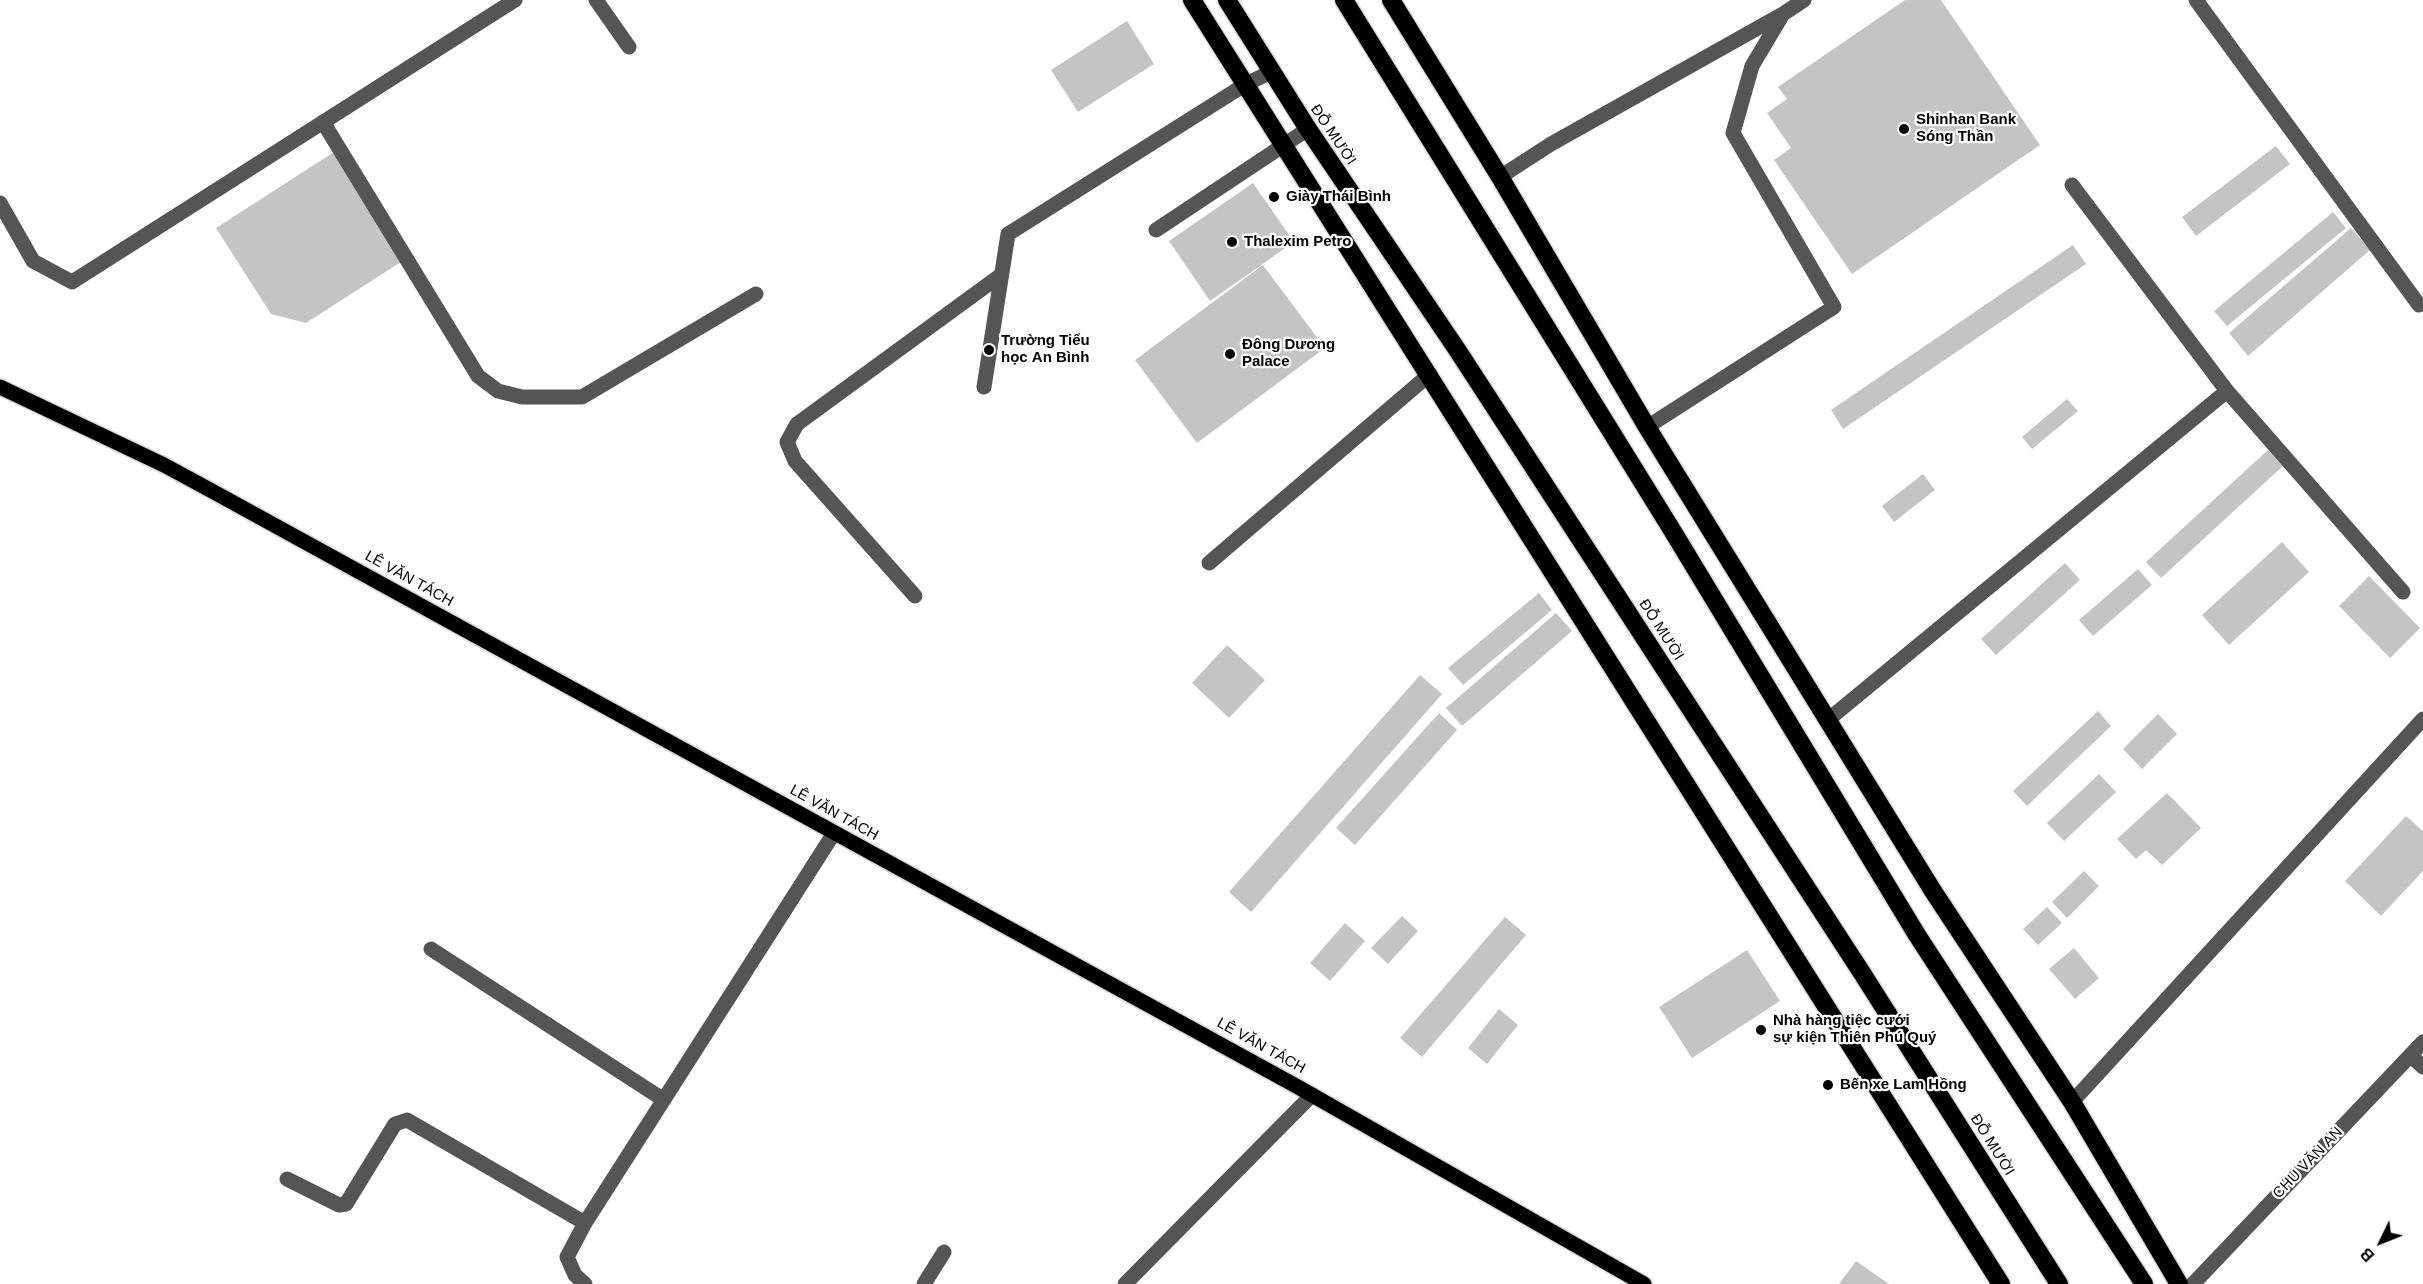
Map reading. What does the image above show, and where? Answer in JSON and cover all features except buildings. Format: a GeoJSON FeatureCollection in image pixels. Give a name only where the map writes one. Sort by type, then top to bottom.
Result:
{"type":"FeatureCollection","features":[{"type":"Feature","properties":{"kind":"highway"},"geometry":{"type":"LineString","coordinates":[[1192,0],[1430,374],[2001,1284]]}},
{"type":"Feature","properties":{"kind":"highway","name":"ĐỖ MƯỜI"},"geometry":{"type":"LineString","coordinates":[[1227,0],[1308,129],[1458,351],[1778,842],[2059,1284]]}},
{"type":"Feature","properties":{"kind":"highway"},"geometry":{"type":"LineString","coordinates":[[1344,0],[1672,530],[1917,935],[2144,1284]]}},
{"type":"Feature","properties":{"kind":"highway"},"geometry":{"type":"LineString","coordinates":[[1391,0],[1500,177],[1647,427],[1933,891],[2072,1102],[2179,1284]]}},
{"type":"Feature","properties":{"kind":"main road","name":"LÊ VĂN TÁCH"},"geometry":{"type":"LineString","coordinates":[[0,387],[164,465],[1312,1095],[1644,1284]]}},
{"type":"Feature","properties":{"kind":"street"},"geometry":{"type":"LineString","coordinates":[[0,203],[33,261],[72,282],[515,0]]}},
{"type":"Feature","properties":{"kind":"street"},"geometry":{"type":"LineString","coordinates":[[596,0],[629,47]]}},
{"type":"Feature","properties":{"kind":"street"},"geometry":{"type":"LineString","coordinates":[[1500,177],[1551,144],[1804,0]]}},
{"type":"Feature","properties":{"kind":"street"},"geometry":{"type":"LineString","coordinates":[[2196,0],[2419,305]]}},
{"type":"Feature","properties":{"kind":"street"},"geometry":{"type":"LineString","coordinates":[[1647,427],[1834,306],[1733,133],[1752,66],[1783,14]]}},
{"type":"Feature","properties":{"kind":"street"},"geometry":{"type":"LineString","coordinates":[[984,387],[1008,234],[1245,84],[1271,72]]}},
{"type":"Feature","properties":{"kind":"street"},"geometry":{"type":"LineString","coordinates":[[323,122],[478,376],[498,391],[522,397],[582,397],[756,294]]}},
{"type":"Feature","properties":{"kind":"street"},"geometry":{"type":"LineString","coordinates":[[1156,230],[1308,129]]}},
{"type":"Feature","properties":{"kind":"street"},"geometry":{"type":"LineString","coordinates":[[2072,185],[2227,391],[2403,592]]}},
{"type":"Feature","properties":{"kind":"street"},"geometry":{"type":"LineString","coordinates":[[915,596],[795,461],[787,442],[797,424],[1001,275]]}},
{"type":"Feature","properties":{"kind":"street"},"geometry":{"type":"LineString","coordinates":[[1209,564],[1430,374]]}},
{"type":"Feature","properties":{"kind":"street"},"geometry":{"type":"LineString","coordinates":[[1828,719],[2227,391]]}},
{"type":"Feature","properties":{"kind":"street"},"geometry":{"type":"LineString","coordinates":[[2072,1102],[2423,719]]}},
{"type":"Feature","properties":{"kind":"street"},"geometry":{"type":"LineString","coordinates":[[585,1284],[575,1275],[567,1257],[585,1223],[834,833]]}},
{"type":"Feature","properties":{"kind":"street"},"geometry":{"type":"LineString","coordinates":[[431,949],[664,1100]]}},
{"type":"Feature","properties":{"kind":"street","name":"CHU VĂN AN"},"geometry":{"type":"LineString","coordinates":[[2193,1284],[2423,1042]]}},
{"type":"Feature","properties":{"kind":"street"},"geometry":{"type":"LineString","coordinates":[[2411,1056],[2423,1067]]}},
{"type":"Feature","properties":{"kind":"street"},"geometry":{"type":"LineString","coordinates":[[1125,1284],[1312,1095]]}},
{"type":"Feature","properties":{"kind":"street"},"geometry":{"type":"LineString","coordinates":[[287,1179],[339,1205],[346,1204],[395,1124],[407,1120],[585,1223]]}},
{"type":"Feature","properties":{"kind":"street"},"geometry":{"type":"LineString","coordinates":[[924,1284],[944,1252]]}},
{"type":"Feature","properties":{"kind":"place","name":"Shinhan Bank Sóng Thần"},"geometry":{"type":"Point","coordinates":[1904,129]}},
{"type":"Feature","properties":{"kind":"place","name":"Giày Thái Bình"},"geometry":{"type":"Point","coordinates":[1274,197]}},
{"type":"Feature","properties":{"kind":"place","name":"Thalexim Petro"},"geometry":{"type":"Point","coordinates":[1232,242]}},
{"type":"Feature","properties":{"kind":"place","name":"Trường Tiểu học An Bình"},"geometry":{"type":"Point","coordinates":[989,350]}},
{"type":"Feature","properties":{"kind":"place","name":"Đông Dương Palace"},"geometry":{"type":"Point","coordinates":[1230,354]}},
{"type":"Feature","properties":{"kind":"place","name":"Nhà hàng tiệc cưới sự kiện Thiên Phú Quý"},"geometry":{"type":"Point","coordinates":[1761,1030]}},
{"type":"Feature","properties":{"kind":"place","name":"Bến xe Lam Hồng"},"geometry":{"type":"Point","coordinates":[1828,1085]}}]}
